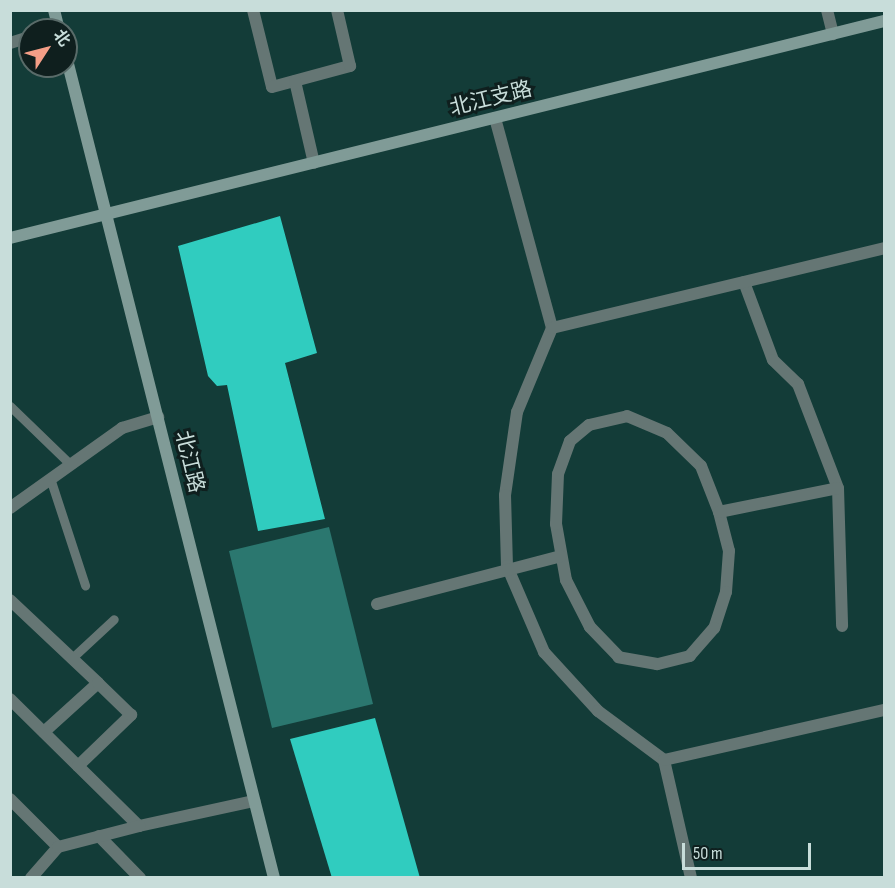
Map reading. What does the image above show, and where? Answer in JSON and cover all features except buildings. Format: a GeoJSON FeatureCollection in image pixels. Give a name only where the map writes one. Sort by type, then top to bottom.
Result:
{"type":"FeatureCollection","features":[{"type":"Feature","properties":{"kind":"street"},"geometry":{"type":"LineString","coordinates":[[253,10],[272,87],[350,66],[337,10]]}},
{"type":"Feature","properties":{"kind":"street"},"geometry":{"type":"LineString","coordinates":[[827,10],[833,34]]}},
{"type":"Feature","properties":{"kind":"street","name":"北江支路"},"geometry":{"type":"LineString","coordinates":[[10,238],[885,21]]}},
{"type":"Feature","properties":{"kind":"street","name":"北江路"},"geometry":{"type":"LineString","coordinates":[[72,78],[274,878]]}},
{"type":"Feature","properties":{"kind":"street"},"geometry":{"type":"LineString","coordinates":[[295,81],[314,163]]}},
{"type":"Feature","properties":{"kind":"street"},"geometry":{"type":"LineString","coordinates":[[495,118],[552,328],[517,412],[505,495],[507,566],[544,652],[598,711],[664,760],[691,878]]}},
{"type":"Feature","properties":{"kind":"street"},"geometry":{"type":"LineString","coordinates":[[552,328],[885,248]]}},
{"type":"Feature","properties":{"kind":"street"},"geometry":{"type":"LineString","coordinates":[[744,282],[773,360],[798,384],[838,488],[842,626]]}},
{"type":"Feature","properties":{"kind":"street"},"geometry":{"type":"LineString","coordinates":[[627,416],[667,433],[701,466],[719,512],[729,551],[726,592],[714,628],[690,656],[657,664],[619,657],[590,627],[566,580],[556,524],[558,474],[570,441],[589,425],[627,416]]}},
{"type":"Feature","properties":{"kind":"street"},"geometry":{"type":"LineString","coordinates":[[10,508],[122,428],[158,417]]}},
{"type":"Feature","properties":{"kind":"street"},"geometry":{"type":"LineString","coordinates":[[719,512],[838,488]]}},
{"type":"Feature","properties":{"kind":"street"},"geometry":{"type":"LineString","coordinates":[[377,604],[561,556]]}},
{"type":"Feature","properties":{"kind":"street"},"geometry":{"type":"LineString","coordinates":[[10,600],[131,715],[78,766]]}},
{"type":"Feature","properties":{"kind":"street"},"geometry":{"type":"LineString","coordinates":[[44,732],[98,683]]}},
{"type":"Feature","properties":{"kind":"street"},"geometry":{"type":"LineString","coordinates":[[10,699],[139,826]]}},
{"type":"Feature","properties":{"kind":"street"},"geometry":{"type":"LineString","coordinates":[[664,760],[885,710]]}},
{"type":"Feature","properties":{"kind":"street"},"geometry":{"type":"LineString","coordinates":[[10,799],[58,847]]}},
{"type":"Feature","properties":{"kind":"street"},"geometry":{"type":"LineString","coordinates":[[32,877],[58,847],[139,826],[254,801]]}},
{"type":"Feature","properties":{"kind":"street"},"geometry":{"type":"LineString","coordinates":[[99,836],[140,878]]}},
{"type":"Feature","properties":{"kind":"lane"},"geometry":{"type":"LineString","coordinates":[[10,406],[70,464]]}},
{"type":"Feature","properties":{"kind":"lane"},"geometry":{"type":"LineString","coordinates":[[50,478],[85,585]]}},
{"type":"Feature","properties":{"kind":"lane"},"geometry":{"type":"LineString","coordinates":[[72,658],[114,619]]}},
{"type":"Feature","properties":{"kind":"green space"},"geometry":{"type":"Polygon","coordinates":[[[329,527],[373,704],[272,728],[229,551],[329,527]]]}}]}
